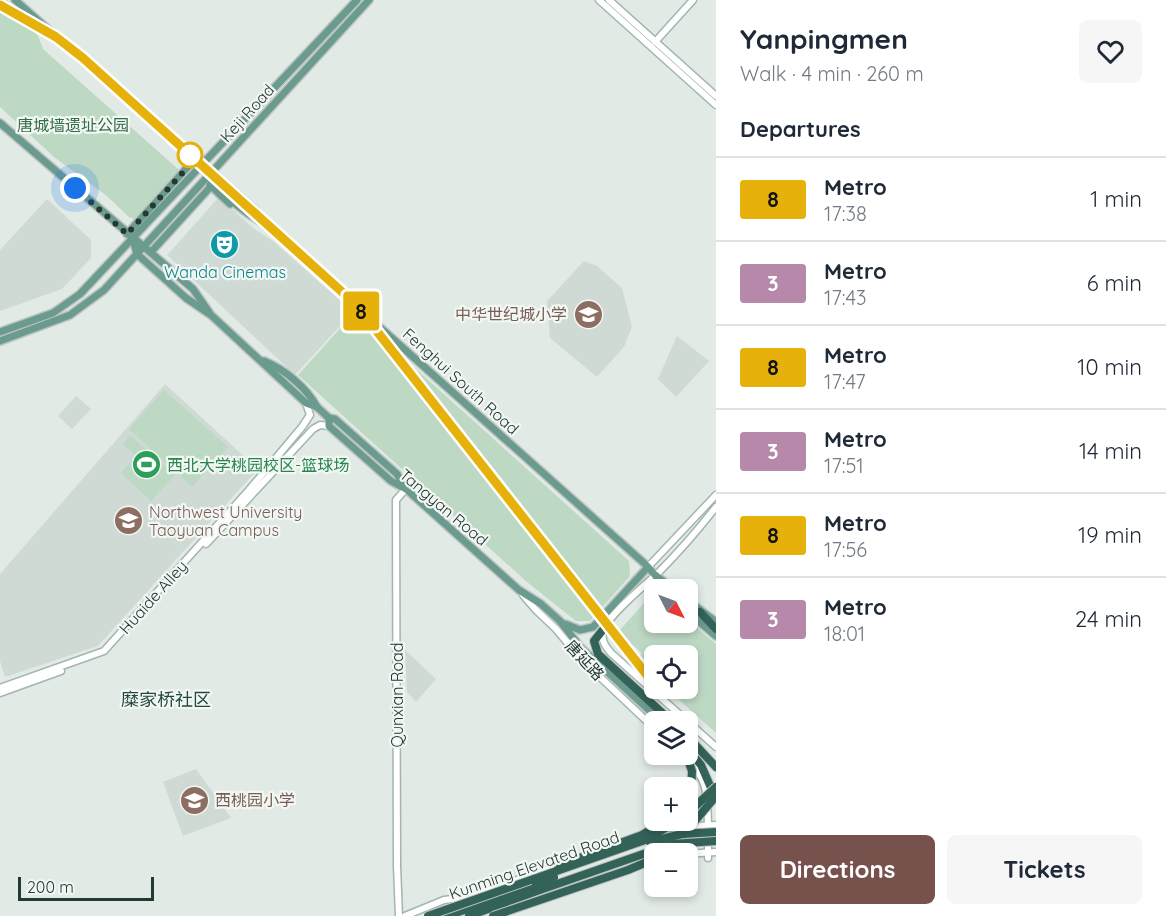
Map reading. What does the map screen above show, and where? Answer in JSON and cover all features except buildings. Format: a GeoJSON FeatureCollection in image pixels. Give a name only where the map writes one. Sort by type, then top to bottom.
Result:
{"type":"FeatureCollection","features":[{"type":"Feature","properties":{"kind":"highway"},"geometry":{"type":"LineString","coordinates":[[700,612],[716,629]]}},
{"type":"Feature","properties":{"kind":"highway"},"geometry":{"type":"LineString","coordinates":[[606,626],[594,641],[598,654],[660,711]]}},
{"type":"Feature","properties":{"kind":"highway"},"geometry":{"type":"LineString","coordinates":[[698,748],[716,767]]}},
{"type":"Feature","properties":{"kind":"highway"},"geometry":{"type":"LineString","coordinates":[[698,761],[716,800]]}},
{"type":"Feature","properties":{"kind":"highway"},"geometry":{"type":"LineString","coordinates":[[698,804],[716,787]]}},
{"type":"Feature","properties":{"kind":"highway"},"geometry":{"type":"LineString","coordinates":[[676,843],[716,796]]}},
{"type":"Feature","properties":{"kind":"highway"},"geometry":{"type":"LineString","coordinates":[[522,883],[570,860],[649,831]]}},
{"type":"Feature","properties":{"kind":"highway","name":"Kunming Elevated Road"},"geometry":{"type":"LineString","coordinates":[[428,916],[645,840],[660,831]]}},
{"type":"Feature","properties":{"kind":"highway"},"geometry":{"type":"LineString","coordinates":[[469,916],[537,888],[567,871],[664,838],[696,832],[716,832]]}},
{"type":"Feature","properties":{"kind":"highway"},"geometry":{"type":"LineString","coordinates":[[447,916],[672,844],[716,841]]}},
{"type":"Feature","properties":{"kind":"highway"},"geometry":{"type":"LineString","coordinates":[[493,916],[644,863]]}},
{"type":"Feature","properties":{"kind":"main road","name":"Fenghui South Road"},"geometry":{"type":"LineString","coordinates":[[15,0],[195,159],[210,174],[212,184],[262,222],[660,579]]}},
{"type":"Feature","properties":{"kind":"main road","name":"Keji Road"},"geometry":{"type":"LineString","coordinates":[[0,332],[53,313],[80,294],[130,237],[265,100],[357,0]]}},
{"type":"Feature","properties":{"kind":"main road","name":"Keji Road"},"geometry":{"type":"LineString","coordinates":[[0,341],[59,320],[78,310],[104,290],[369,0]]}},
{"type":"Feature","properties":{"kind":"main road"},"geometry":{"type":"LineString","coordinates":[[598,0],[716,105]]}},
{"type":"Feature","properties":{"kind":"main road"},"geometry":{"type":"LineString","coordinates":[[609,0],[716,96]]}},
{"type":"Feature","properties":{"kind":"main road"},"geometry":{"type":"LineString","coordinates":[[655,42],[693,0]]}},
{"type":"Feature","properties":{"kind":"main road"},"geometry":{"type":"LineString","coordinates":[[0,123],[193,290],[211,315]]}},
{"type":"Feature","properties":{"kind":"main road"},"geometry":{"type":"LineString","coordinates":[[130,237],[195,159]]}},
{"type":"Feature","properties":{"kind":"main road"},"geometry":{"type":"LineString","coordinates":[[210,174],[255,210],[262,222]]}},
{"type":"Feature","properties":{"kind":"main road"},"geometry":{"type":"LineString","coordinates":[[151,252],[212,184]]}},
{"type":"Feature","properties":{"kind":"main road"},"geometry":{"type":"LineString","coordinates":[[130,237],[137,254],[186,298],[211,315],[306,403],[317,407]]}},
{"type":"Feature","properties":{"kind":"main road"},"geometry":{"type":"LineString","coordinates":[[262,360],[278,367],[311,397],[317,407],[329,418],[335,419],[397,474],[406,489]]}},
{"type":"Feature","properties":{"kind":"main road","name":"Huaide Alley"},"geometry":{"type":"LineString","coordinates":[[0,688],[104,651],[303,427],[310,415],[306,403]]}},
{"type":"Feature","properties":{"kind":"main road"},"geometry":{"type":"LineString","coordinates":[[329,418],[329,426]]}},
{"type":"Feature","properties":{"kind":"main road","name":"Huaide Alley"},"geometry":{"type":"LineString","coordinates":[[0,693],[106,654],[313,429],[320,425],[329,426]]}},
{"type":"Feature","properties":{"kind":"main road","name":"Tangyan Road"},"geometry":{"type":"LineString","coordinates":[[329,426],[391,481],[406,489],[519,590],[541,604],[560,621],[581,648],[650,711]]}},
{"type":"Feature","properties":{"kind":"main road","name":"Qunxian Road"},"geometry":{"type":"LineString","coordinates":[[399,916],[396,500],[413,481]]}},
{"type":"Feature","properties":{"kind":"main road"},"geometry":{"type":"LineString","coordinates":[[560,621],[577,630],[593,627],[716,495]]}},
{"type":"Feature","properties":{"kind":"main road"},"geometry":{"type":"LineString","coordinates":[[606,626],[716,507]]}},
{"type":"Feature","properties":{"kind":"main road"},"geometry":{"type":"LineString","coordinates":[[655,575],[657,579]]}},
{"type":"Feature","properties":{"kind":"main road","name":"唐延路"},"geometry":{"type":"LineString","coordinates":[[519,590],[556,628],[581,659],[644,719]]}},
{"type":"Feature","properties":{"kind":"main road"},"geometry":{"type":"LineString","coordinates":[[700,612],[716,622]]}},
{"type":"Feature","properties":{"kind":"main road"},"geometry":{"type":"LineString","coordinates":[[698,620],[716,636]]}},
{"type":"Feature","properties":{"kind":"main road","name":"唐延路"},"geometry":{"type":"LineString","coordinates":[[606,626],[603,640],[608,650],[716,747]]}},
{"type":"Feature","properties":{"kind":"main road"},"geometry":{"type":"LineString","coordinates":[[693,765],[706,785],[708,855]]}},
{"type":"Feature","properties":{"kind":"main road"},"geometry":{"type":"LineString","coordinates":[[405,916],[444,900],[468,897],[658,830],[671,827],[716,825]]}},
{"type":"Feature","properties":{"kind":"main road"},"geometry":{"type":"LineString","coordinates":[[698,855],[708,855],[716,852]]}},
{"type":"Feature","properties":{"kind":"main road"},"geometry":{"type":"LineString","coordinates":[[498,916],[644,863]]}},
{"type":"Feature","properties":{"kind":"shaded area"},"geometry":{"type":"Polygon","coordinates":[[[219,197],[353,312],[295,375],[167,255],[219,197]]]}},
{"type":"Feature","properties":{"kind":"shaded area"},"geometry":{"type":"Polygon","coordinates":[[[47,199],[91,240],[91,258],[62,289],[0,311],[0,250],[47,199]]]}},
{"type":"Feature","properties":{"kind":"shaded area","name":"中华世纪城小学"},"geometry":{"type":"Polygon","coordinates":[[[584,261],[597,266],[622,288],[632,327],[624,347],[597,377],[550,338],[547,301],[584,261]]]}},
{"type":"Feature","properties":{"kind":"shaded area"},"geometry":{"type":"Polygon","coordinates":[[[677,336],[709,361],[676,397],[658,379],[677,336]]]}},
{"type":"Feature","properties":{"kind":"shaded area","name":"Northwest University Taoyuan Campus"},"geometry":{"type":"Polygon","coordinates":[[[165,384],[258,469],[98,646],[5,677],[0,661],[0,574],[165,384]]]}},
{"type":"Feature","properties":{"kind":"shaded area"},"geometry":{"type":"Polygon","coordinates":[[[76,396],[91,409],[72,429],[58,416],[76,396]]]}},
{"type":"Feature","properties":{"kind":"shaded area"},"geometry":{"type":"Polygon","coordinates":[[[405,650],[436,679],[416,702],[407,692],[405,650]]]}},
{"type":"Feature","properties":{"kind":"shaded area","name":"西桃园小学"},"geometry":{"type":"Polygon","coordinates":[[[196,769],[231,818],[183,836],[163,782],[196,769]]]}},
{"type":"Feature","properties":{"kind":"green space","name":"唐城墙遗址公园"},"geometry":{"type":"Polygon","coordinates":[[[0,0],[7,0],[34,25],[43,49],[179,170],[135,219],[129,217],[107,196],[54,157],[0,107],[0,0]]]}},
{"type":"Feature","properties":{"kind":"green space"},"geometry":{"type":"Polygon","coordinates":[[[354,313],[629,561],[630,576],[590,621],[576,621],[527,582],[298,375],[354,313]]]}},
{"type":"Feature","properties":{"kind":"green space"},"geometry":{"type":"Polygon","coordinates":[[[164,390],[228,447],[192,487],[129,429],[164,390]]]}},
{"type":"Feature","properties":{"kind":"green space","name":"西北大学桃园校区-篮球场"},"geometry":{"type":"Polygon","coordinates":[[[130,435],[175,475],[151,501],[121,473],[136,456],[123,444],[130,435]]]}},
{"type":"Feature","properties":{"kind":"green space"},"geometry":{"type":"Polygon","coordinates":[[[644,603],[644,633],[698,633],[698,628],[716,644],[716,733],[698,717],[698,711],[692,711],[678,699],[698,699],[698,645],[644,645],[644,668],[636,661],[642,653],[618,632],[644,603]]]}},
{"type":"Feature","properties":{"kind":"metro line","name":"8"},"geometry":{"type":"LineString","coordinates":[[0,5],[56,37],[83,58],[361,311],[644,672]]}},
{"type":"Feature","properties":{"kind":"place","name":"Wanda Cinemas"},"geometry":{"type":"Point","coordinates":[225,244]}},
{"type":"Feature","properties":{"kind":"place","name":"中华世纪城小学"},"geometry":{"type":"Point","coordinates":[588,314]}},
{"type":"Feature","properties":{"kind":"place","name":"西北大学桃园校区-篮球场"},"geometry":{"type":"Point","coordinates":[146,465]}},
{"type":"Feature","properties":{"kind":"place","name":"Northwest University Taoyuan Campus"},"geometry":{"type":"Point","coordinates":[128,521]}},
{"type":"Feature","properties":{"kind":"place","name":"西桃园小学"},"geometry":{"type":"Point","coordinates":[194,800]}},
{"type":"Feature","properties":{"kind":"district","name":"糜家桥社区"},"geometry":{"type":"Point","coordinates":[166,699]}},
{"type":"Feature","properties":{"kind":"route"},"geometry":{"type":"LineString","coordinates":[[75,188],[127,234],[195,159],[190,155]]}}]}
